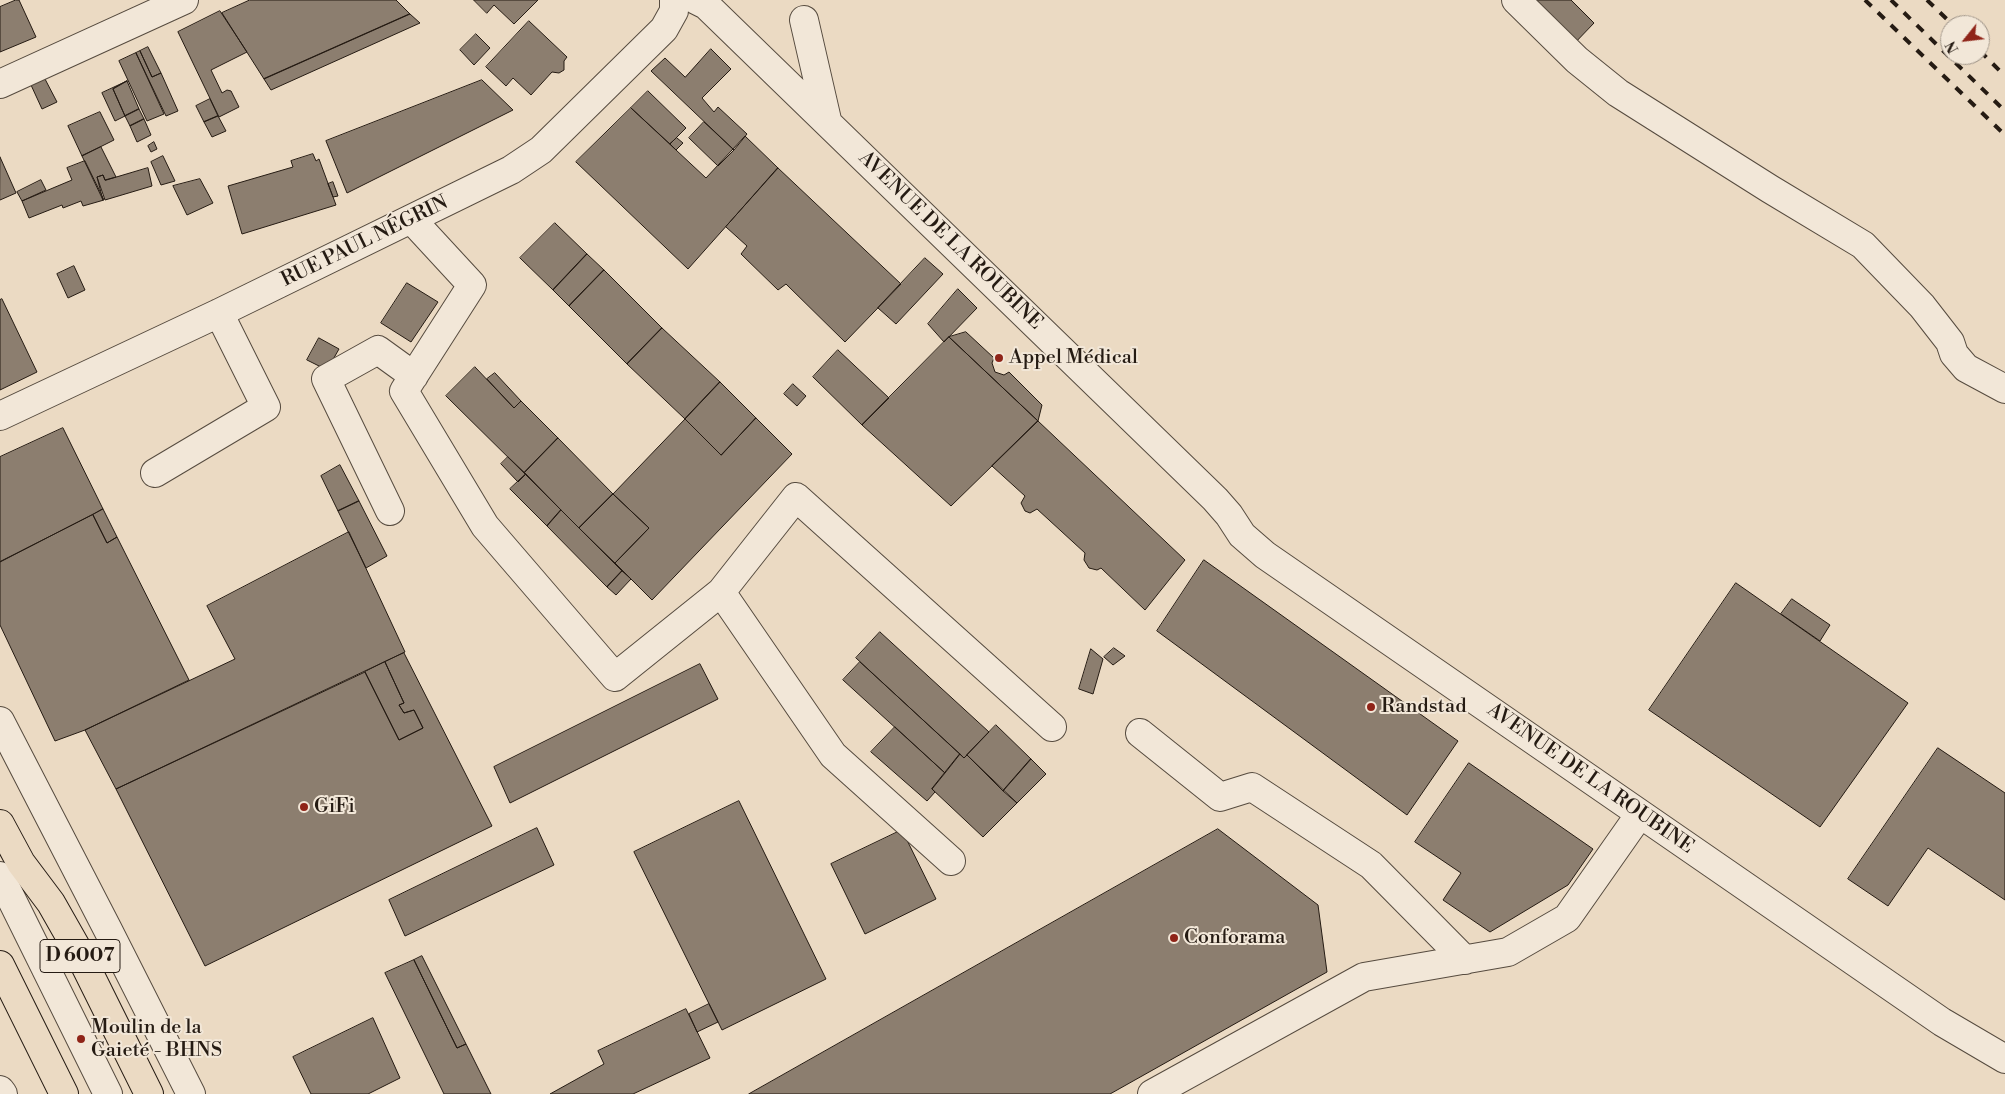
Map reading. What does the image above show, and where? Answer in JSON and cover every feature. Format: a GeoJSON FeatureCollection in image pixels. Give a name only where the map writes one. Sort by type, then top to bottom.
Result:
{"type":"FeatureCollection","features":[{"type":"Feature","properties":{"kind":"main road","name":"D 6007"},"geometry":{"type":"LineString","coordinates":[[0,824],[21,863],[51,903],[76,947],[143,1078],[149,1094]]}},
{"type":"Feature","properties":{"kind":"main road"},"geometry":{"type":"LineString","coordinates":[[0,965],[64,1094]]}},
{"type":"Feature","properties":{"kind":"street"},"geometry":{"type":"LineString","coordinates":[[0,84],[184,0]]}},
{"type":"Feature","properties":{"kind":"street","name":"RUE PAUL NÉGRIN"},"geometry":{"type":"LineString","coordinates":[[0,416],[219,314],[511,170],[541,150],[664,29],[674,11],[674,0]]}},
{"type":"Feature","properties":{"kind":"street","name":"AVENUE DE LA ROUBINE"},"geometry":{"type":"LineString","coordinates":[[696,0],[706,4],[1215,499],[1229,514],[1242,535],[1265,555],[1942,1022],[2005,1059]]}},
{"type":"Feature","properties":{"kind":"street"},"geometry":{"type":"LineString","coordinates":[[1516,0],[1577,60],[1618,93],[1863,245],[1922,306],[1950,342],[1954,354],[1966,368],[2005,389]]}},
{"type":"Feature","properties":{"kind":"street"},"geometry":{"type":"LineString","coordinates":[[804,20],[826,120]]}},
{"type":"Feature","properties":{"kind":"street"},"geometry":{"type":"LineString","coordinates":[[412,220],[472,286],[404,391],[485,526],[615,677],[720,592],[796,498],[1052,727]]}},
{"type":"Feature","properties":{"kind":"street"},"geometry":{"type":"LineString","coordinates":[[154,474],[266,407],[219,314]]}},
{"type":"Feature","properties":{"kind":"street"},"geometry":{"type":"LineString","coordinates":[[390,511],[326,379],[378,350],[414,376]]}},
{"type":"Feature","properties":{"kind":"street"},"geometry":{"type":"LineString","coordinates":[[720,592],[833,755],[951,861]]}},
{"type":"Feature","properties":{"kind":"street"},"geometry":{"type":"LineString","coordinates":[[0,721],[191,1094]]}},
{"type":"Feature","properties":{"kind":"street"},"geometry":{"type":"LineString","coordinates":[[1140,733],[1220,797],[1252,788],[1372,865],[1466,960]]}},
{"type":"Feature","properties":{"kind":"street"},"geometry":{"type":"LineString","coordinates":[[1152,1094],[1364,977],[1508,952],[1567,918],[1640,814]]}},
{"type":"Feature","properties":{"kind":"street"},"geometry":{"type":"LineString","coordinates":[[0,876],[108,1094]]}},
{"type":"Feature","properties":{"kind":"street"},"geometry":{"type":"LineString","coordinates":[[0,1090],[3,1094]]}},
{"type":"Feature","properties":{"kind":"building"},"geometry":{"type":"Polygon","coordinates":[[[19,0],[36,37],[0,52],[0,7],[19,0]]]}},
{"type":"Feature","properties":{"kind":"building"},"geometry":{"type":"Polygon","coordinates":[[[250,0],[396,0],[410,14],[264,79],[222,13],[250,0]]]}},
{"type":"Feature","properties":{"kind":"building"},"geometry":{"type":"Polygon","coordinates":[[[474,0],[538,0],[514,24],[494,5],[487,13],[474,0]]]}},
{"type":"Feature","properties":{"kind":"building"},"geometry":{"type":"Polygon","coordinates":[[[1523,0],[1571,0],[1594,23],[1571,47],[1523,0]]]}},
{"type":"Feature","properties":{"kind":"building"},"geometry":{"type":"Polygon","coordinates":[[[220,11],[247,52],[211,70],[222,93],[227,90],[231,91],[239,107],[219,117],[178,32],[220,11]]]}},
{"type":"Feature","properties":{"kind":"building"},"geometry":{"type":"Polygon","coordinates":[[[410,14],[420,23],[271,90],[264,79],[410,14]]]}},
{"type":"Feature","properties":{"kind":"building"},"geometry":{"type":"Polygon","coordinates":[[[529,21],[567,57],[564,61],[564,70],[559,73],[552,72],[531,95],[513,78],[506,86],[486,67],[529,21]]]}},
{"type":"Feature","properties":{"kind":"building"},"geometry":{"type":"Polygon","coordinates":[[[476,34],[490,48],[474,65],[460,50],[476,34]]]}},
{"type":"Feature","properties":{"kind":"building"},"geometry":{"type":"Polygon","coordinates":[[[148,47],[161,73],[152,77],[140,51],[148,47]]]}},
{"type":"Feature","properties":{"kind":"building"},"geometry":{"type":"Polygon","coordinates":[[[711,49],[731,69],[702,98],[714,112],[718,107],[747,134],[734,150],[651,71],[665,58],[685,77],[711,49]]]}},
{"type":"Feature","properties":{"kind":"building"},"geometry":{"type":"Polygon","coordinates":[[[140,51],[152,77],[161,73],[178,111],[166,116],[136,53],[140,51]]]}},
{"type":"Feature","properties":{"kind":"building"},"geometry":{"type":"Polygon","coordinates":[[[136,53],[164,114],[147,121],[119,61],[136,53]]]}},
{"type":"Feature","properties":{"kind":"building"},"geometry":{"type":"Polygon","coordinates":[[[45,79],[57,102],[42,109],[31,85],[45,79]]]}},
{"type":"Feature","properties":{"kind":"building"},"geometry":{"type":"Polygon","coordinates":[[[482,80],[513,110],[347,193],[326,141],[482,80]]]}},
{"type":"Feature","properties":{"kind":"building"},"geometry":{"type":"Polygon","coordinates":[[[127,81],[113,89],[125,116],[115,121],[102,93],[127,81]]]}},
{"type":"Feature","properties":{"kind":"building"},"geometry":{"type":"Polygon","coordinates":[[[127,81],[139,109],[125,116],[113,89],[127,81]]]}},
{"type":"Feature","properties":{"kind":"building"},"geometry":{"type":"Polygon","coordinates":[[[648,91],[686,128],[670,144],[631,108],[648,91]]]}},
{"type":"Feature","properties":{"kind":"building"},"geometry":{"type":"Polygon","coordinates":[[[210,99],[218,116],[204,122],[196,106],[210,99]]]}},
{"type":"Feature","properties":{"kind":"building"},"geometry":{"type":"Polygon","coordinates":[[[631,108],[706,178],[745,136],[778,168],[688,269],[576,162],[631,108]]]}},
{"type":"Feature","properties":{"kind":"building"},"geometry":{"type":"Polygon","coordinates":[[[139,109],[144,119],[130,126],[125,116],[139,109]]]}},
{"type":"Feature","properties":{"kind":"building"},"geometry":{"type":"Polygon","coordinates":[[[100,112],[114,140],[82,156],[68,126],[100,112]]]}},
{"type":"Feature","properties":{"kind":"building"},"geometry":{"type":"Polygon","coordinates":[[[218,116],[226,131],[212,137],[204,122],[218,116]]]}},
{"type":"Feature","properties":{"kind":"building"},"geometry":{"type":"Polygon","coordinates":[[[144,119],[151,135],[137,142],[130,126],[144,119]]]}},
{"type":"Feature","properties":{"kind":"building"},"geometry":{"type":"Polygon","coordinates":[[[704,122],[734,150],[718,166],[689,138],[704,122]]]}},
{"type":"Feature","properties":{"kind":"building"},"geometry":{"type":"Polygon","coordinates":[[[677,138],[683,143],[676,150],[670,144],[677,138]]]}},
{"type":"Feature","properties":{"kind":"building"},"geometry":{"type":"Polygon","coordinates":[[[154,142],[157,149],[151,152],[148,146],[154,142]]]}},
{"type":"Feature","properties":{"kind":"building"},"geometry":{"type":"Polygon","coordinates":[[[101,147],[116,177],[105,180],[103,175],[97,177],[103,200],[82,156],[101,147]]]}},
{"type":"Feature","properties":{"kind":"building"},"geometry":{"type":"Polygon","coordinates":[[[313,154],[316,161],[319,159],[336,205],[242,234],[228,186],[293,167],[291,161],[313,154]]]}},
{"type":"Feature","properties":{"kind":"building"},"geometry":{"type":"Polygon","coordinates":[[[163,156],[175,181],[161,185],[151,162],[163,156]]]}},
{"type":"Feature","properties":{"kind":"building"},"geometry":{"type":"Polygon","coordinates":[[[0,157],[16,193],[0,200],[0,157]]]}},
{"type":"Feature","properties":{"kind":"building"},"geometry":{"type":"Polygon","coordinates":[[[85,161],[104,200],[83,206],[81,201],[63,208],[62,205],[29,218],[22,201],[72,180],[67,168],[85,161]]]}},
{"type":"Feature","properties":{"kind":"building"},"geometry":{"type":"Polygon","coordinates":[[[148,168],[152,186],[105,200],[97,177],[103,175],[105,180],[148,168]]]}},
{"type":"Feature","properties":{"kind":"building"},"geometry":{"type":"Polygon","coordinates":[[[778,168],[901,284],[845,342],[786,284],[778,290],[741,254],[747,246],[726,227],[778,168]]]}},
{"type":"Feature","properties":{"kind":"building"},"geometry":{"type":"Polygon","coordinates":[[[200,179],[213,203],[187,215],[173,186],[200,179]]]}},
{"type":"Feature","properties":{"kind":"building"},"geometry":{"type":"Polygon","coordinates":[[[41,180],[46,190],[22,201],[17,192],[41,180]]]}},
{"type":"Feature","properties":{"kind":"building"},"geometry":{"type":"Polygon","coordinates":[[[333,182],[338,196],[333,197],[328,184],[333,182]]]}},
{"type":"Feature","properties":{"kind":"building"},"geometry":{"type":"Polygon","coordinates":[[[555,223],[587,254],[553,290],[520,258],[555,223]]]}},
{"type":"Feature","properties":{"kind":"building"},"geometry":{"type":"Polygon","coordinates":[[[587,254],[604,270],[569,306],[553,290],[587,254]]]}},
{"type":"Feature","properties":{"kind":"building"},"geometry":{"type":"Polygon","coordinates":[[[925,258],[943,274],[896,324],[878,308],[925,258]]]}},
{"type":"Feature","properties":{"kind":"building"},"geometry":{"type":"Polygon","coordinates":[[[74,266],[85,290],[68,298],[57,274],[74,266]]]}},
{"type":"Feature","properties":{"kind":"building"},"geometry":{"type":"Polygon","coordinates":[[[604,270],[662,328],[627,364],[569,306],[604,270]]]}},
{"type":"Feature","properties":{"kind":"building"},"geometry":{"type":"Polygon","coordinates":[[[407,283],[438,302],[411,342],[381,323],[407,283]]]}},
{"type":"Feature","properties":{"kind":"building"},"geometry":{"type":"Polygon","coordinates":[[[958,289],[977,308],[944,342],[928,324],[958,289]]]}},
{"type":"Feature","properties":{"kind":"building"},"geometry":{"type":"Polygon","coordinates":[[[2,299],[37,372],[0,390],[0,300],[2,299]]]}},
{"type":"Feature","properties":{"kind":"building"},"geometry":{"type":"Polygon","coordinates":[[[662,328],[720,382],[685,419],[627,364],[662,328]]]}},
{"type":"Feature","properties":{"kind":"building"},"geometry":{"type":"Polygon","coordinates":[[[966,332],[994,358],[992,363],[995,372],[1004,375],[1009,372],[1042,405],[1038,421],[949,337],[966,332]]]}},
{"type":"Feature","properties":{"kind":"building"},"geometry":{"type":"Polygon","coordinates":[[[949,337],[1038,421],[951,506],[862,425],[949,337]]]}},
{"type":"Feature","properties":{"kind":"building"},"geometry":{"type":"Polygon","coordinates":[[[319,338],[339,349],[327,370],[307,360],[319,338]]]}},
{"type":"Feature","properties":{"kind":"building"},"geometry":{"type":"Polygon","coordinates":[[[838,350],[889,398],[862,425],[813,377],[838,350]]]}},
{"type":"Feature","properties":{"kind":"building"},"geometry":{"type":"Polygon","coordinates":[[[475,367],[514,408],[521,401],[558,438],[524,473],[446,396],[475,367]]]}},
{"type":"Feature","properties":{"kind":"building"},"geometry":{"type":"Polygon","coordinates":[[[495,373],[521,401],[514,408],[487,379],[495,373]]]}},
{"type":"Feature","properties":{"kind":"building"},"geometry":{"type":"Polygon","coordinates":[[[720,382],[756,418],[721,455],[685,419],[720,382]]]}},
{"type":"Feature","properties":{"kind":"building"},"geometry":{"type":"Polygon","coordinates":[[[793,384],[806,396],[797,406],[784,394],[793,384]]]}},
{"type":"Feature","properties":{"kind":"building"},"geometry":{"type":"Polygon","coordinates":[[[756,418],[792,454],[652,600],[615,563],[649,528],[613,494],[685,419],[721,455],[756,418]]]}},
{"type":"Feature","properties":{"kind":"building"},"geometry":{"type":"Polygon","coordinates":[[[1038,421],[1185,560],[1145,610],[1101,568],[1097,570],[1089,568],[1084,560],[1085,553],[1037,509],[1030,513],[1025,511],[1021,503],[1025,496],[992,466],[1038,421]]]}},
{"type":"Feature","properties":{"kind":"building"},"geometry":{"type":"Polygon","coordinates":[[[63,428],[103,509],[0,562],[0,457],[63,428]]]}},
{"type":"Feature","properties":{"kind":"building"},"geometry":{"type":"Polygon","coordinates":[[[558,438],[613,494],[579,528],[524,473],[558,438]]]}},
{"type":"Feature","properties":{"kind":"building"},"geometry":{"type":"Polygon","coordinates":[[[508,457],[526,474],[518,482],[501,464],[508,457]]]}},
{"type":"Feature","properties":{"kind":"building"},"geometry":{"type":"Polygon","coordinates":[[[340,465],[359,501],[338,511],[321,476],[340,465]]]}},
{"type":"Feature","properties":{"kind":"building"},"geometry":{"type":"Polygon","coordinates":[[[526,474],[561,510],[547,526],[510,489],[526,474]]]}},
{"type":"Feature","properties":{"kind":"building"},"geometry":{"type":"Polygon","coordinates":[[[613,494],[649,528],[615,563],[579,528],[613,494]]]}},
{"type":"Feature","properties":{"kind":"building"},"geometry":{"type":"Polygon","coordinates":[[[359,501],[387,556],[366,568],[338,511],[359,501]]]}},
{"type":"Feature","properties":{"kind":"building"},"geometry":{"type":"Polygon","coordinates":[[[103,509],[117,537],[107,543],[93,515],[103,509]]]}},
{"type":"Feature","properties":{"kind":"building"},"geometry":{"type":"Polygon","coordinates":[[[561,510],[622,571],[607,587],[547,526],[561,510]]]}},
{"type":"Feature","properties":{"kind":"building"},"geometry":{"type":"Polygon","coordinates":[[[93,515],[107,543],[117,537],[189,680],[85,730],[55,741],[0,625],[0,562],[93,515]]]}},
{"type":"Feature","properties":{"kind":"building"},"geometry":{"type":"Polygon","coordinates":[[[349,532],[405,652],[116,789],[85,730],[235,659],[207,606],[349,532]]]}},
{"type":"Feature","properties":{"kind":"building"},"geometry":{"type":"Polygon","coordinates":[[[1204,560],[1458,741],[1407,815],[1157,631],[1204,560]]]}},
{"type":"Feature","properties":{"kind":"building"},"geometry":{"type":"Polygon","coordinates":[[[622,571],[631,579],[616,595],[607,587],[622,571]]]}},
{"type":"Feature","properties":{"kind":"building"},"geometry":{"type":"Polygon","coordinates":[[[1736,583],[1908,703],[1820,827],[1649,710],[1736,583]]]}},
{"type":"Feature","properties":{"kind":"building"},"geometry":{"type":"Polygon","coordinates":[[[1792,599],[1830,625],[1820,641],[1781,614],[1792,599]]]}},
{"type":"Feature","properties":{"kind":"building"},"geometry":{"type":"Polygon","coordinates":[[[880,632],[989,732],[964,758],[856,658],[880,632]]]}},
{"type":"Feature","properties":{"kind":"building"},"geometry":{"type":"Polygon","coordinates":[[[1114,648],[1125,656],[1113,665],[1104,657],[1114,648]]]}},
{"type":"Feature","properties":{"kind":"building"},"geometry":{"type":"Polygon","coordinates":[[[1091,649],[1103,659],[1093,694],[1079,689],[1091,649]]]}},
{"type":"Feature","properties":{"kind":"building","name":"GiFi"},"geometry":{"type":"Polygon","coordinates":[[[404,653],[492,826],[205,966],[116,789],[365,672],[399,740],[423,728],[414,710],[404,713],[399,705],[404,703],[385,662],[404,653]]]}},
{"type":"Feature","properties":{"kind":"building"},"geometry":{"type":"Polygon","coordinates":[[[385,662],[404,703],[399,705],[404,713],[414,710],[423,728],[399,740],[365,672],[385,662]]]}},
{"type":"Feature","properties":{"kind":"building"},"geometry":{"type":"Polygon","coordinates":[[[860,662],[960,754],[945,773],[843,680],[860,662]]]}},
{"type":"Feature","properties":{"kind":"building"},"geometry":{"type":"Polygon","coordinates":[[[700,664],[718,699],[510,803],[494,767],[700,664]]]}},
{"type":"Feature","properties":{"kind":"building"},"geometry":{"type":"Polygon","coordinates":[[[996,725],[1031,759],[1003,791],[967,755],[996,725]]]}},
{"type":"Feature","properties":{"kind":"building"},"geometry":{"type":"Polygon","coordinates":[[[895,727],[945,773],[932,789],[935,792],[927,801],[871,752],[895,727]]]}},
{"type":"Feature","properties":{"kind":"building"},"geometry":{"type":"Polygon","coordinates":[[[1938,748],[2005,793],[2005,900],[1928,848],[1888,906],[1848,879],[1938,748]]]}},
{"type":"Feature","properties":{"kind":"building"},"geometry":{"type":"Polygon","coordinates":[[[960,754],[964,758],[967,755],[1017,803],[983,837],[932,789],[960,754]]]}},
{"type":"Feature","properties":{"kind":"building"},"geometry":{"type":"Polygon","coordinates":[[[1031,759],[1046,774],[1017,803],[1003,791],[1031,759]]]}},
{"type":"Feature","properties":{"kind":"building"},"geometry":{"type":"Polygon","coordinates":[[[1469,763],[1593,849],[1568,885],[1490,932],[1443,900],[1461,873],[1415,842],[1469,763]]]}},
{"type":"Feature","properties":{"kind":"building"},"geometry":{"type":"Polygon","coordinates":[[[739,801],[826,979],[722,1030],[634,852],[739,801]]]}},
{"type":"Feature","properties":{"kind":"building"},"geometry":{"type":"Polygon","coordinates":[[[537,828],[554,865],[405,936],[389,900],[537,828]]]}},
{"type":"Feature","properties":{"kind":"building","name":"Conforama"},"geometry":{"type":"Polygon","coordinates":[[[1218,829],[1318,905],[1327,972],[1110,1094],[749,1094],[1218,829]]]}},
{"type":"Feature","properties":{"kind":"building"},"geometry":{"type":"Polygon","coordinates":[[[902,830],[936,899],[865,934],[831,864],[902,830]]]}},
{"type":"Feature","properties":{"kind":"building"},"geometry":{"type":"Polygon","coordinates":[[[422,956],[466,1044],[457,1048],[414,960],[422,956]]]}},
{"type":"Feature","properties":{"kind":"building"},"geometry":{"type":"Polygon","coordinates":[[[414,960],[457,1048],[466,1044],[491,1094],[444,1094],[385,973],[414,960]]]}},
{"type":"Feature","properties":{"kind":"building"},"geometry":{"type":"Polygon","coordinates":[[[709,1004],[718,1022],[697,1032],[689,1014],[709,1004]]]}},
{"type":"Feature","properties":{"kind":"building"},"geometry":{"type":"Polygon","coordinates":[[[686,1009],[710,1058],[633,1094],[550,1094],[604,1064],[598,1051],[686,1009]]]}},
{"type":"Feature","properties":{"kind":"building"},"geometry":{"type":"Polygon","coordinates":[[[373,1018],[400,1078],[368,1094],[311,1094],[293,1057],[373,1018]]]}},
{"type":"Feature","properties":{"kind":"railway"},"geometry":{"type":"LineString","coordinates":[[1865,0],[2005,135]]}},
{"type":"Feature","properties":{"kind":"railway"},"geometry":{"type":"LineString","coordinates":[[1891,0],[2005,111]]}},
{"type":"Feature","properties":{"kind":"railway"},"geometry":{"type":"LineString","coordinates":[[1927,0],[1943,15]]}},
{"type":"Feature","properties":{"kind":"railway"},"geometry":{"type":"LineString","coordinates":[[1990,61],[2005,76]]}},
{"type":"Feature","properties":{"kind":"place","name":"Appel Médical"},"geometry":{"type":"Point","coordinates":[999,358]}},
{"type":"Feature","properties":{"kind":"place","name":"Randstad"},"geometry":{"type":"Point","coordinates":[1371,707]}},
{"type":"Feature","properties":{"kind":"place","name":"GiFi"},"geometry":{"type":"Point","coordinates":[304,807]}},
{"type":"Feature","properties":{"kind":"place","name":"Conforama"},"geometry":{"type":"Point","coordinates":[1174,938]}},
{"type":"Feature","properties":{"kind":"place","name":"Moulin de la Gaieté - BHNS"},"geometry":{"type":"Point","coordinates":[81,1039]}}]}
